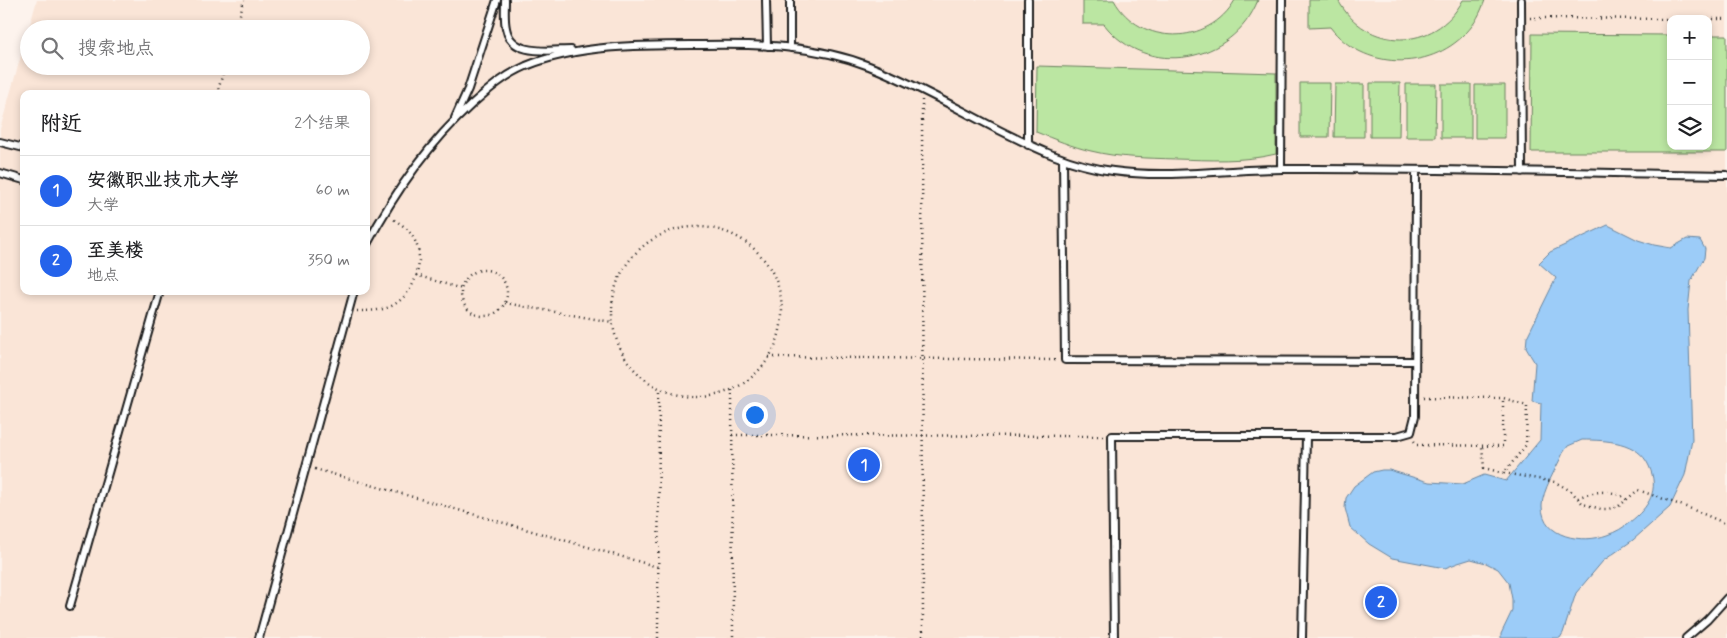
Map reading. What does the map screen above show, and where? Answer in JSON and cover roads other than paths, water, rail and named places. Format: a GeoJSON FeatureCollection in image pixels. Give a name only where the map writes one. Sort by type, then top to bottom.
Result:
{"type":"FeatureCollection","features":[{"type":"Feature","properties":{"kind":"lane"},"geometry":{"type":"LineString","coordinates":[[453,121],[468,89],[497,0]]}},
{"type":"Feature","properties":{"kind":"lane"},"geometry":{"type":"LineString","coordinates":[[504,0],[507,34],[518,46],[533,50],[581,50],[647,45],[748,44],[790,48],[838,56],[866,65],[922,90],[1028,145],[1088,168],[1118,172],[1163,173],[1281,169],[1727,175]]}},
{"type":"Feature","properties":{"kind":"lane"},"geometry":{"type":"LineString","coordinates":[[766,0],[767,46]]}},
{"type":"Feature","properties":{"kind":"lane"},"geometry":{"type":"LineString","coordinates":[[790,0],[790,48]]}},
{"type":"Feature","properties":{"kind":"lane"},"geometry":{"type":"LineString","coordinates":[[1028,0],[1028,145]]}},
{"type":"Feature","properties":{"kind":"lane"},"geometry":{"type":"LineString","coordinates":[[1281,169],[1282,0]]}},
{"type":"Feature","properties":{"kind":"lane"},"geometry":{"type":"LineString","coordinates":[[1521,0],[1522,172]]}},
{"type":"Feature","properties":{"kind":"lane"},"geometry":{"type":"LineString","coordinates":[[370,238],[402,186],[447,126],[489,89],[512,73],[541,61],[581,50]]}},
{"type":"Feature","properties":{"kind":"lane"},"geometry":{"type":"LineString","coordinates":[[0,142],[20,147]]}},
{"type":"Feature","properties":{"kind":"lane"},"geometry":{"type":"LineString","coordinates":[[1063,159],[1065,360],[1415,361]]}},
{"type":"Feature","properties":{"kind":"lane"},"geometry":{"type":"LineString","coordinates":[[1114,638],[1112,436],[1397,436],[1411,432],[1414,423],[1415,396],[1416,170]]}},
{"type":"Feature","properties":{"kind":"lane"},"geometry":{"type":"LineString","coordinates":[[0,173],[20,179]]}},
{"type":"Feature","properties":{"kind":"lane"},"geometry":{"type":"LineString","coordinates":[[70,606],[159,295]]}},
{"type":"Feature","properties":{"kind":"lane"},"geometry":{"type":"LineString","coordinates":[[260,638],[353,295]]}},
{"type":"Feature","properties":{"kind":"lane"},"geometry":{"type":"LineString","coordinates":[[1302,638],[1306,436]]}},
{"type":"Feature","properties":{"kind":"lane"},"geometry":{"type":"LineString","coordinates":[[1686,638],[1707,620],[1727,598]]}},
{"type":"Feature","properties":{"kind":"water"},"geometry":{"type":"Polygon","coordinates":[[[1608,225],[1638,240],[1671,248],[1687,239],[1700,240],[1705,249],[1704,258],[1691,281],[1688,310],[1692,440],[1685,475],[1670,507],[1633,540],[1603,561],[1576,593],[1560,638],[1501,638],[1501,634],[1512,611],[1512,599],[1509,583],[1498,569],[1471,559],[1445,568],[1392,558],[1369,544],[1350,527],[1345,508],[1346,498],[1354,486],[1373,472],[1382,470],[1389,470],[1429,482],[1463,484],[1484,475],[1506,481],[1540,440],[1541,403],[1532,401],[1535,363],[1526,348],[1527,337],[1556,278],[1539,263],[1550,252],[1608,225]],[[1582,440],[1568,446],[1544,493],[1542,506],[1544,517],[1556,532],[1566,536],[1587,539],[1597,538],[1622,528],[1643,510],[1653,490],[1649,466],[1637,451],[1620,444],[1582,440]]]}},
{"type":"Feature","properties":{"kind":"place","name":"安徽职业技术大学"},"geometry":{"type":"Point","coordinates":[864,465]}},
{"type":"Feature","properties":{"kind":"place","name":"至美楼"},"geometry":{"type":"Point","coordinates":[1381,602]}}]}
